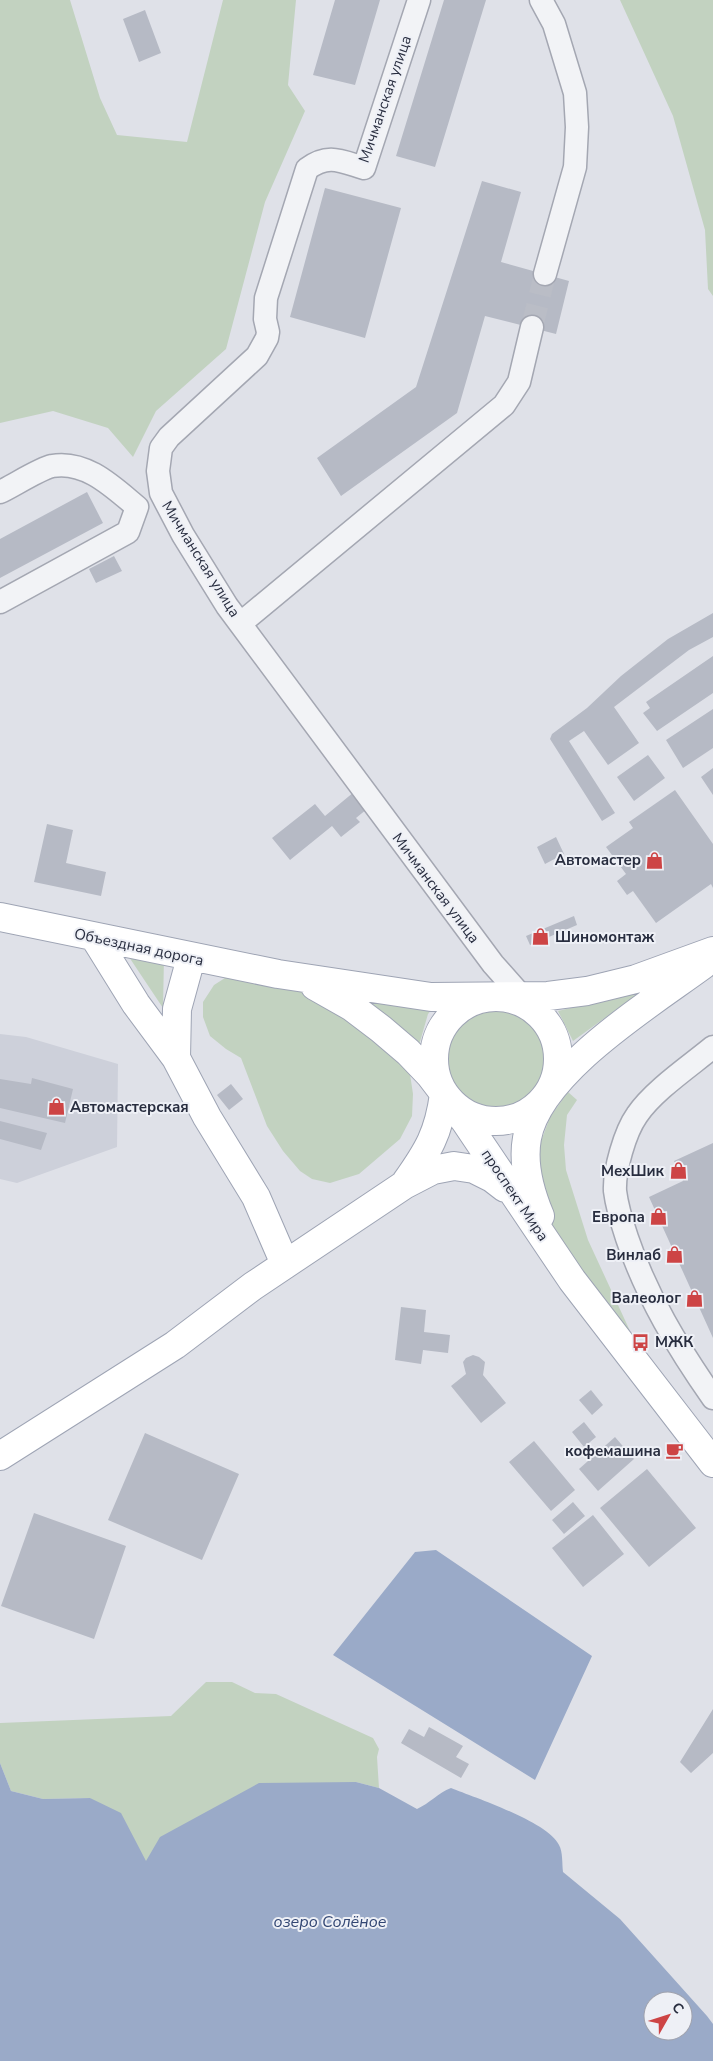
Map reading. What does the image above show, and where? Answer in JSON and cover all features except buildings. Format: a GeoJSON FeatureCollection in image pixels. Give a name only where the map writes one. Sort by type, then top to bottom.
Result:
{"type":"FeatureCollection","features":[{"type":"Feature","properties":{"kind":"main road","name":"Объездная дорога"},"geometry":{"type":"LineString","coordinates":[[0,917],[191,958],[278,974]]}},
{"type":"Feature","properties":{"kind":"main road"},"geometry":{"type":"LineString","coordinates":[[95,938],[136,1004],[176,1058],[206,1117],[256,1197],[285,1264]]}},
{"type":"Feature","properties":{"kind":"main road"},"geometry":{"type":"LineString","coordinates":[[278,974],[431,997],[548,996],[587,991],[628,981],[688,962],[713,951]]}},
{"type":"Feature","properties":{"kind":"main road"},"geometry":{"type":"LineString","coordinates":[[176,1058],[177,1009],[191,958]]}},
{"type":"Feature","properties":{"kind":"main road"},"geometry":{"type":"LineString","coordinates":[[572,1280],[544,1229],[528,1180],[525,1160],[526,1140],[531,1121],[542,1100],[554,1080],[558,1057],[550,1029],[529,1007],[516,1001],[492,997],[467,1004],[456,1012],[440,1031],[435,1043],[434,1071],[444,1094],[459,1109],[471,1116],[496,1121],[520,1117],[532,1110],[542,1100],[567,1071],[595,1046],[713,958]]}},
{"type":"Feature","properties":{"kind":"main road","name":"проспект Мира"},"geometry":{"type":"LineString","coordinates":[[278,974],[318,986],[352,1007],[408,1052],[430,1075],[572,1280],[713,1463]]}},
{"type":"Feature","properties":{"kind":"main road"},"geometry":{"type":"LineString","coordinates":[[404,1185],[426,1154],[433,1140],[439,1126],[444,1094]]}},
{"type":"Feature","properties":{"kind":"main road"},"geometry":{"type":"LineString","coordinates":[[0,1456],[175,1345],[285,1264],[404,1185],[433,1170],[454,1166],[474,1169],[492,1178],[514,1195]]}},
{"type":"Feature","properties":{"kind":"street","name":"Мичманская улица"},"geometry":{"type":"LineString","coordinates":[[419,0],[364,168],[332,158],[318,161],[307,169],[266,298],[265,319],[268,332],[257,356],[169,437],[161,448],[158,471],[161,493],[183,535],[227,606],[493,964],[540,1017]]}},
{"type":"Feature","properties":{"kind":"street"},"geometry":{"type":"LineString","coordinates":[[541,0],[554,24],[575,93],[577,127],[575,167],[545,274]]}},
{"type":"Feature","properties":{"kind":"street"},"geometry":{"type":"LineString","coordinates":[[241,623],[504,405],[519,382],[532,327]]}},
{"type":"Feature","properties":{"kind":"street"},"geometry":{"type":"LineString","coordinates":[[0,492],[52,466],[77,466],[109,484],[137,507],[128,532],[0,602]]}},
{"type":"Feature","properties":{"kind":"street"},"geometry":{"type":"LineString","coordinates":[[713,1047],[653,1097],[637,1114],[627,1133],[621,1152],[615,1189],[620,1218],[634,1259],[652,1299],[679,1348],[713,1398]]}},
{"type":"Feature","properties":{"kind":"shaded area"},"geometry":{"type":"Polygon","coordinates":[[[0,1034],[26,1037],[118,1064],[117,1147],[17,1183],[0,1179],[0,1034]]]}},
{"type":"Feature","properties":{"kind":"green space"},"geometry":{"type":"Polygon","coordinates":[[[0,0],[70,0],[100,98],[117,135],[187,142],[223,0],[296,0],[288,85],[305,111],[265,202],[226,349],[156,411],[133,457],[108,428],[53,411],[0,423],[0,0]]]}},
{"type":"Feature","properties":{"kind":"green space"},"geometry":{"type":"Polygon","coordinates":[[[620,0],[713,0],[713,296],[708,289],[705,230],[673,116],[620,0]]]}},
{"type":"Feature","properties":{"kind":"green space"},"geometry":{"type":"Polygon","coordinates":[[[123,948],[164,957],[163,1008],[123,948]]]}},
{"type":"Feature","properties":{"kind":"green space"},"geometry":{"type":"Polygon","coordinates":[[[240,976],[315,993],[401,1058],[410,1074],[413,1094],[412,1116],[400,1139],[359,1174],[330,1183],[312,1179],[300,1171],[283,1151],[267,1126],[241,1058],[210,1036],[203,1017],[203,1002],[214,985],[225,978],[240,976]]]}},
{"type":"Feature","properties":{"kind":"green space"},"geometry":{"type":"Polygon","coordinates":[[[642,991],[573,1041],[558,1011],[642,991]]]}},
{"type":"Feature","properties":{"kind":"green space"},"geometry":{"type":"Polygon","coordinates":[[[356,996],[437,1003],[428,1014],[417,1052],[356,996]]]}},
{"type":"Feature","properties":{"kind":"green space"},"geometry":{"type":"Polygon","coordinates":[[[494,1008],[513,1012],[530,1023],[541,1040],[545,1059],[541,1078],[530,1095],[513,1106],[494,1110],[475,1106],[458,1095],[447,1078],[443,1059],[447,1040],[458,1023],[475,1012],[494,1008]]]}},
{"type":"Feature","properties":{"kind":"green space"},"geometry":{"type":"Polygon","coordinates":[[[568,1092],[577,1100],[567,1115],[564,1145],[566,1170],[588,1240],[630,1331],[612,1321],[547,1223],[537,1152],[550,1117],[568,1092]]]}},
{"type":"Feature","properties":{"kind":"green space"},"geometry":{"type":"Polygon","coordinates":[[[206,1682],[232,1682],[255,1693],[276,1694],[373,1738],[379,1749],[377,1757],[379,1788],[356,1782],[146,1862],[90,1798],[43,1799],[11,1791],[0,1763],[0,1723],[171,1716],[206,1682]]]}},
{"type":"Feature","properties":{"kind":"water"},"geometry":{"type":"Polygon","coordinates":[[[436,1550],[592,1656],[535,1780],[333,1655],[415,1552],[436,1550]]]}},
{"type":"Feature","properties":{"kind":"water","name":"озеро Солёное"},"geometry":{"type":"Polygon","coordinates":[[[0,1763],[11,1791],[43,1799],[90,1798],[121,1813],[146,1861],[160,1837],[259,1783],[356,1782],[379,1788],[417,1809],[451,1788],[493,1804],[527,1819],[552,1836],[560,1848],[563,1872],[620,1919],[685,1991],[643,1991],[643,2041],[693,2041],[693,2000],[713,2024],[713,2061],[0,2061],[0,1763]]]}},
{"type":"Feature","properties":{"kind":"tunnel"},"geometry":{"type":"LineString","coordinates":[[532,327],[545,274]]}},
{"type":"Feature","properties":{"kind":"place","name":"Автомастер"},"geometry":{"type":"Point","coordinates":[655,860]}},
{"type":"Feature","properties":{"kind":"place","name":"Шиномонтаж"},"geometry":{"type":"Point","coordinates":[541,937]}},
{"type":"Feature","properties":{"kind":"place","name":"Автомастерская"},"geometry":{"type":"Point","coordinates":[56,1107]}},
{"type":"Feature","properties":{"kind":"place","name":"МехШик"},"geometry":{"type":"Point","coordinates":[678,1171]}},
{"type":"Feature","properties":{"kind":"place","name":"Европа"},"geometry":{"type":"Point","coordinates":[659,1217]}},
{"type":"Feature","properties":{"kind":"place","name":"Винлаб"},"geometry":{"type":"Point","coordinates":[675,1255]}},
{"type":"Feature","properties":{"kind":"place","name":"Валеолог"},"geometry":{"type":"Point","coordinates":[695,1298]}},
{"type":"Feature","properties":{"kind":"place","name":"МЖК"},"geometry":{"type":"Point","coordinates":[641,1342]}},
{"type":"Feature","properties":{"kind":"place","name":"кофемашина"},"geometry":{"type":"Point","coordinates":[675,1451]}}]}
